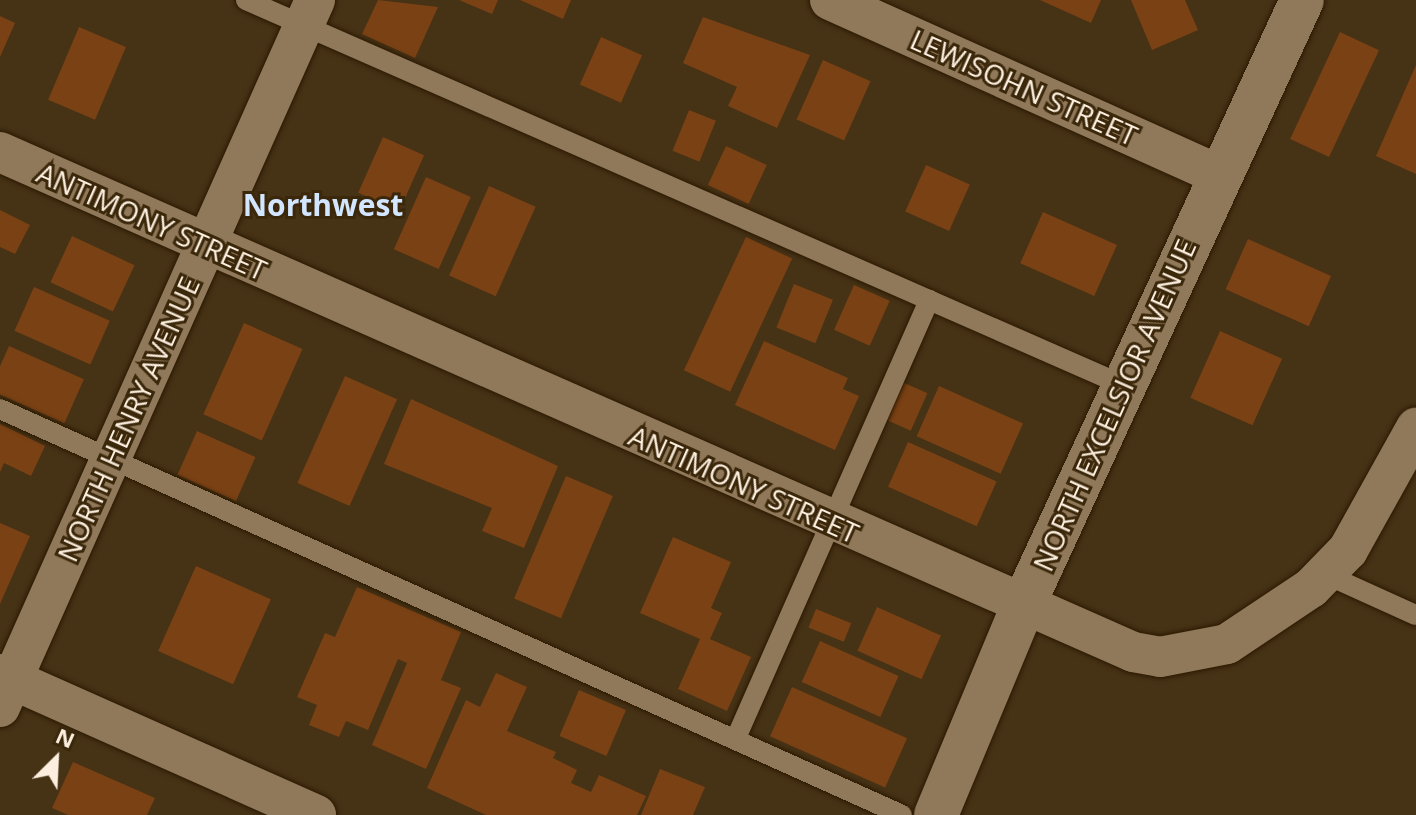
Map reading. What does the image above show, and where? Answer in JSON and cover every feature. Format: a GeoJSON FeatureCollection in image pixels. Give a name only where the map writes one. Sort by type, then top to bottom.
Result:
{"type":"FeatureCollection","features":[{"type":"Feature","properties":{"kind":"street","name":"LEWISOHN STREET"},"geometry":{"type":"LineString","coordinates":[[830,0],[1218,174]]}},
{"type":"Feature","properties":{"kind":"street","name":"NORTH EXCELSIOR AVENUE"},"geometry":{"type":"LineString","coordinates":[[936,815],[1022,608],[1125,386],[1218,174],[1302,0]]}},
{"type":"Feature","properties":{"kind":"street","name":"NORTH HENRY AVENUE"},"geometry":{"type":"LineString","coordinates":[[4,687],[110,459],[309,13]]}},
{"type":"Feature","properties":{"kind":"street","name":"ANTIMONY STREET"},"geometry":{"type":"LineString","coordinates":[[0,152],[1022,608],[1133,652],[1194,654],[1267,623],[1325,574],[1355,539],[1416,428]]}},
{"type":"Feature","properties":{"kind":"street"},"geometry":{"type":"LineString","coordinates":[[4,687],[316,815]]}},
{"type":"Feature","properties":{"kind":"lane"},"geometry":{"type":"LineString","coordinates":[[246,0],[309,13],[929,300],[1125,386]]}},
{"type":"Feature","properties":{"kind":"lane"},"geometry":{"type":"LineString","coordinates":[[736,738],[929,300]]}},
{"type":"Feature","properties":{"kind":"lane"},"geometry":{"type":"LineString","coordinates":[[0,409],[902,815]]}},
{"type":"Feature","properties":{"kind":"lane"},"geometry":{"type":"LineString","coordinates":[[1325,574],[1416,615]]}},
{"type":"Feature","properties":{"kind":"building"},"geometry":{"type":"Polygon","coordinates":[[[378,0],[438,7],[415,58],[362,34],[378,0]]]}},
{"type":"Feature","properties":{"kind":"building"},"geometry":{"type":"Polygon","coordinates":[[[459,0],[498,0],[492,14],[459,0]]]}},
{"type":"Feature","properties":{"kind":"building"},"geometry":{"type":"Polygon","coordinates":[[[520,0],[571,0],[563,19],[520,0]]]}},
{"type":"Feature","properties":{"kind":"building"},"geometry":{"type":"Polygon","coordinates":[[[1040,0],[1101,0],[1091,23],[1040,0]]]}},
{"type":"Feature","properties":{"kind":"building"},"geometry":{"type":"Polygon","coordinates":[[[1131,0],[1185,0],[1198,30],[1152,50],[1131,0]]]}},
{"type":"Feature","properties":{"kind":"building"},"geometry":{"type":"Polygon","coordinates":[[[0,16],[15,23],[0,57],[0,16]]]}},
{"type":"Feature","properties":{"kind":"building"},"geometry":{"type":"Polygon","coordinates":[[[703,17],[810,55],[777,128],[728,106],[737,87],[683,63],[703,17]]]}},
{"type":"Feature","properties":{"kind":"building"},"geometry":{"type":"Polygon","coordinates":[[[79,27],[126,47],[95,120],[48,100],[79,27]]]}},
{"type":"Feature","properties":{"kind":"building"},"geometry":{"type":"Polygon","coordinates":[[[1340,32],[1379,50],[1329,157],[1290,139],[1340,32]]]}},
{"type":"Feature","properties":{"kind":"building"},"geometry":{"type":"Polygon","coordinates":[[[601,37],[642,55],[621,103],[580,85],[601,37]]]}},
{"type":"Feature","properties":{"kind":"building"},"geometry":{"type":"Polygon","coordinates":[[[823,60],[871,81],[844,141],[797,119],[823,60]]]}},
{"type":"Feature","properties":{"kind":"building"},"geometry":{"type":"Polygon","coordinates":[[[1416,65],[1416,174],[1376,156],[1416,65]]]}},
{"type":"Feature","properties":{"kind":"building"},"geometry":{"type":"Polygon","coordinates":[[[689,110],[716,121],[699,162],[673,151],[689,110]]]}},
{"type":"Feature","properties":{"kind":"building"},"geometry":{"type":"Polygon","coordinates":[[[383,137],[424,155],[399,211],[358,193],[383,137]]]}},
{"type":"Feature","properties":{"kind":"building"},"geometry":{"type":"Polygon","coordinates":[[[726,146],[767,165],[749,204],[708,185],[726,146]]]}},
{"type":"Feature","properties":{"kind":"building"},"geometry":{"type":"Polygon","coordinates":[[[926,165],[970,185],[949,231],[905,212],[926,165]]]}},
{"type":"Feature","properties":{"kind":"building"},"geometry":{"type":"Polygon","coordinates":[[[426,177],[471,197],[439,269],[394,249],[426,177]]]}},
{"type":"Feature","properties":{"kind":"building"},"geometry":{"type":"Polygon","coordinates":[[[489,186],[536,207],[496,296],[449,276],[489,186]]]}},
{"type":"Feature","properties":{"kind":"building"},"geometry":{"type":"Polygon","coordinates":[[[0,210],[30,225],[15,254],[0,247],[0,210]]]}},
{"type":"Feature","properties":{"kind":"building"},"geometry":{"type":"Polygon","coordinates":[[[1043,212],[1117,245],[1094,296],[1020,263],[1043,212]]]}},
{"type":"Feature","properties":{"kind":"building"},"geometry":{"type":"Polygon","coordinates":[[[72,236],[135,265],[113,311],[50,282],[72,236]]]}},
{"type":"Feature","properties":{"kind":"building"},"geometry":{"type":"Polygon","coordinates":[[[746,237],[792,259],[730,392],[684,370],[746,237]]]}},
{"type":"Feature","properties":{"kind":"building"},"geometry":{"type":"Polygon","coordinates":[[[1248,239],[1331,276],[1309,326],[1226,289],[1248,239]]]}},
{"type":"Feature","properties":{"kind":"building"},"geometry":{"type":"Polygon","coordinates":[[[794,284],[833,300],[815,343],[776,328],[794,284]]]}},
{"type":"Feature","properties":{"kind":"building"},"geometry":{"type":"Polygon","coordinates":[[[854,285],[890,301],[870,346],[834,330],[854,285]]]}},
{"type":"Feature","properties":{"kind":"building"},"geometry":{"type":"Polygon","coordinates":[[[34,287],[110,321],[90,365],[14,331],[34,287]]]}},
{"type":"Feature","properties":{"kind":"building"},"geometry":{"type":"Polygon","coordinates":[[[244,323],[302,349],[262,440],[203,414],[244,323]]]}},
{"type":"Feature","properties":{"kind":"building"},"geometry":{"type":"Polygon","coordinates":[[[1220,331],[1282,359],[1252,425],[1190,398],[1220,331]]]}},
{"type":"Feature","properties":{"kind":"building"},"geometry":{"type":"Polygon","coordinates":[[[764,341],[848,378],[843,389],[859,396],[835,450],[735,405],[764,341]]]}},
{"type":"Feature","properties":{"kind":"building"},"geometry":{"type":"Polygon","coordinates":[[[9,346],[84,379],[64,423],[0,395],[0,366],[9,346]]]}},
{"type":"Feature","properties":{"kind":"building"},"geometry":{"type":"Polygon","coordinates":[[[345,376],[397,399],[349,506],[297,483],[345,376]]]}},
{"type":"Feature","properties":{"kind":"building"},"geometry":{"type":"Polygon","coordinates":[[[900,381],[927,393],[911,431],[883,418],[900,381]]]}},
{"type":"Feature","properties":{"kind":"building"},"geometry":{"type":"Polygon","coordinates":[[[939,386],[1023,423],[1001,474],[917,436],[939,386]]]}},
{"type":"Feature","properties":{"kind":"building"},"geometry":{"type":"Polygon","coordinates":[[[411,399],[558,466],[524,548],[482,531],[492,508],[384,464],[411,399]]]}},
{"type":"Feature","properties":{"kind":"building"},"geometry":{"type":"Polygon","coordinates":[[[0,424],[45,446],[31,476],[4,463],[0,472],[0,424]]]}},
{"type":"Feature","properties":{"kind":"building"},"geometry":{"type":"Polygon","coordinates":[[[197,431],[255,457],[236,501],[177,475],[197,431]]]}},
{"type":"Feature","properties":{"kind":"building"},"geometry":{"type":"Polygon","coordinates":[[[908,442],[997,481],[977,526],[888,487],[908,442]]]}},
{"type":"Feature","properties":{"kind":"building"},"geometry":{"type":"Polygon","coordinates":[[[566,476],[613,496],[561,618],[514,598],[566,476]]]}},
{"type":"Feature","properties":{"kind":"building"},"geometry":{"type":"Polygon","coordinates":[[[0,523],[30,536],[0,604],[0,523]]]}},
{"type":"Feature","properties":{"kind":"building"},"geometry":{"type":"Polygon","coordinates":[[[673,537],[731,562],[711,608],[722,613],[710,639],[751,657],[727,711],[678,689],[700,639],[640,613],[673,537]]]}},
{"type":"Feature","properties":{"kind":"building"},"geometry":{"type":"Polygon","coordinates":[[[196,566],[271,599],[233,684],[158,651],[196,566]]]}},
{"type":"Feature","properties":{"kind":"building"},"geometry":{"type":"Polygon","coordinates":[[[357,587],[461,632],[441,680],[461,688],[426,769],[372,745],[407,663],[398,659],[368,730],[346,721],[339,737],[309,725],[317,705],[297,697],[325,633],[335,637],[357,587]]]}},
{"type":"Feature","properties":{"kind":"building"},"geometry":{"type":"Polygon","coordinates":[[[877,607],[941,635],[921,679],[857,651],[877,607]]]}},
{"type":"Feature","properties":{"kind":"building"},"geometry":{"type":"Polygon","coordinates":[[[816,609],[851,623],[844,642],[809,628],[816,609]]]}},
{"type":"Feature","properties":{"kind":"building"},"geometry":{"type":"Polygon","coordinates":[[[820,641],[899,676],[880,717],[802,682],[820,641]]]}},
{"type":"Feature","properties":{"kind":"building"},"geometry":{"type":"Polygon","coordinates":[[[496,673],[527,687],[507,731],[556,752],[553,758],[577,770],[571,783],[591,792],[599,775],[646,796],[637,815],[486,815],[427,788],[466,700],[480,707],[496,673]]]}},
{"type":"Feature","properties":{"kind":"building"},"geometry":{"type":"Polygon","coordinates":[[[792,687],[907,738],[885,788],[770,736],[792,687]]]}},
{"type":"Feature","properties":{"kind":"building"},"geometry":{"type":"Polygon","coordinates":[[[579,690],[626,710],[606,756],[559,736],[579,690]]]}},
{"type":"Feature","properties":{"kind":"building"},"geometry":{"type":"Polygon","coordinates":[[[73,762],[155,798],[147,815],[68,815],[52,808],[73,762]]]}},
{"type":"Feature","properties":{"kind":"building"},"geometry":{"type":"Polygon","coordinates":[[[660,769],[705,787],[693,815],[641,815],[660,769]]]}},
{"type":"Feature","properties":{"kind":"district","name":"Northwest"},"geometry":{"type":"Point","coordinates":[323,205]}}]}
